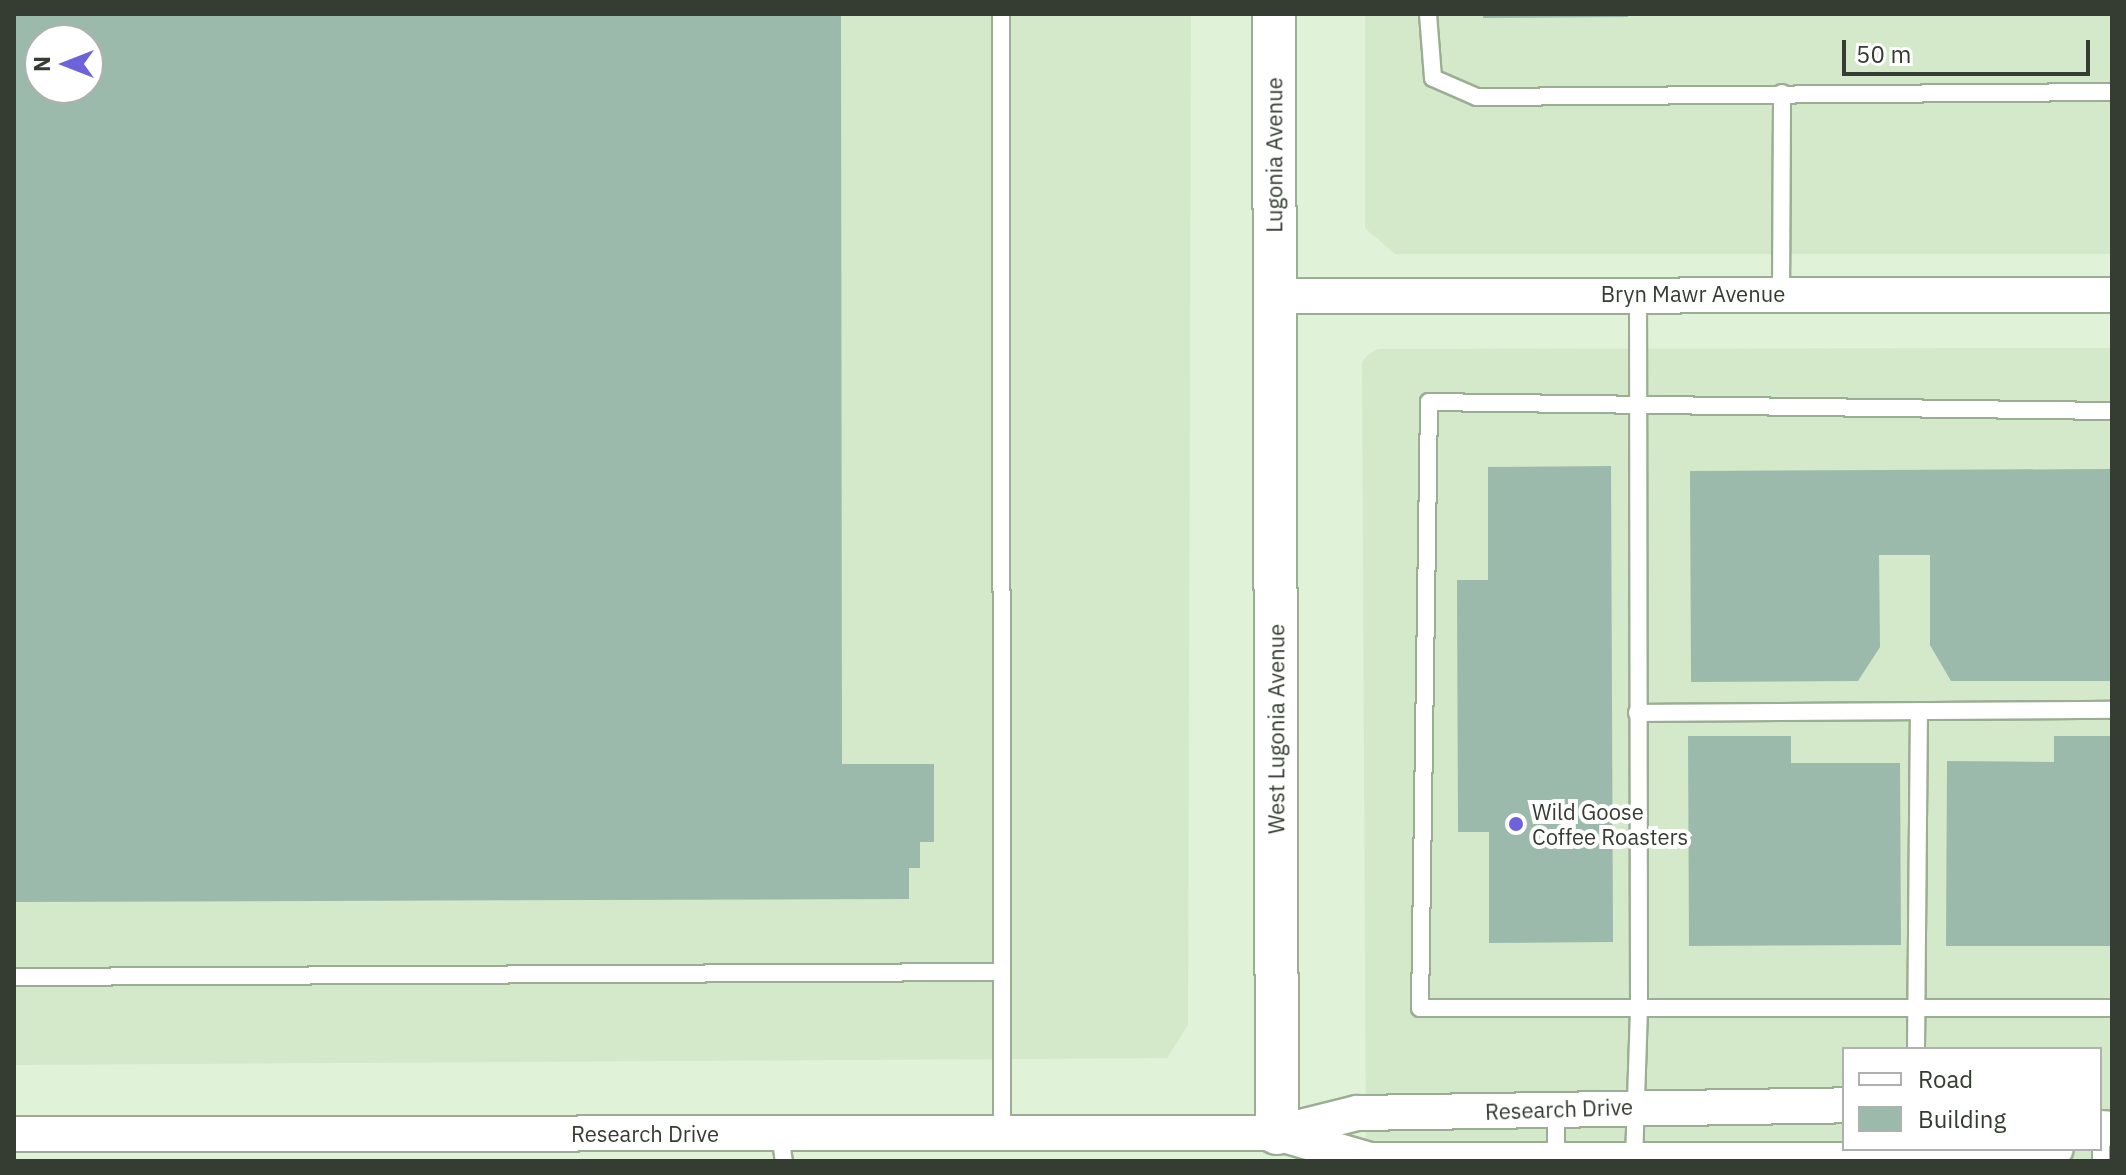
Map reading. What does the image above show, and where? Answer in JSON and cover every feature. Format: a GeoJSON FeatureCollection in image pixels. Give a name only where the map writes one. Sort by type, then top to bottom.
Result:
{"type":"FeatureCollection","features":[{"type":"Feature","properties":{"kind":"street","name":"Lugonia Avenue"},"geometry":{"type":"LineString","coordinates":[[1274,14],[1275,296]]}},
{"type":"Feature","properties":{"kind":"street","name":"Bryn Mawr Avenue"},"geometry":{"type":"LineString","coordinates":[[1275,296],[1638,293],[2112,295]]}},
{"type":"Feature","properties":{"kind":"street","name":"West Lugonia Avenue"},"geometry":{"type":"LineString","coordinates":[[1275,296],[1277,1147]]}},
{"type":"Feature","properties":{"kind":"street","name":"Research Drive"},"geometry":{"type":"LineString","coordinates":[[1277,1147],[1357,1113],[1842,1105]]}},
{"type":"Feature","properties":{"kind":"street","name":"Research Drive"},"geometry":{"type":"LineString","coordinates":[[14,1134],[782,1147],[1002,1133],[1277,1147],[1370,1160],[2031,1160],[2051,1151]]}},
{"type":"Feature","properties":{"kind":"lane"},"geometry":{"type":"LineString","coordinates":[[1001,14],[1002,1133]]}},
{"type":"Feature","properties":{"kind":"lane"},"geometry":{"type":"LineString","coordinates":[[1428,14],[1433,78],[1477,97],[2112,92]]}},
{"type":"Feature","properties":{"kind":"lane"},"geometry":{"type":"LineString","coordinates":[[1781,295],[1782,93]]}},
{"type":"Feature","properties":{"kind":"lane"},"geometry":{"type":"LineString","coordinates":[[1634,1160],[1633,1107],[1639,1006],[1635,402],[1638,293]]}},
{"type":"Feature","properties":{"kind":"lane"},"geometry":{"type":"LineString","coordinates":[[2112,411],[1635,402],[1429,402],[1420,1008],[2112,1008]]}},
{"type":"Feature","properties":{"kind":"lane"},"geometry":{"type":"LineString","coordinates":[[1637,713],[2112,710]]}},
{"type":"Feature","properties":{"kind":"lane"},"geometry":{"type":"LineString","coordinates":[[1916,1047],[1919,711]]}},
{"type":"Feature","properties":{"kind":"lane"},"geometry":{"type":"LineString","coordinates":[[14,977],[1002,972]]}},
{"type":"Feature","properties":{"kind":"lane"},"geometry":{"type":"LineString","coordinates":[[1556,1110],[1556,1161]]}},
{"type":"Feature","properties":{"kind":"shaded area"},"geometry":{"type":"Polygon","coordinates":[[[14,14],[1191,14],[1188,1025],[1167,1058],[14,1065],[14,14]]]}},
{"type":"Feature","properties":{"kind":"shaded area"},"geometry":{"type":"Polygon","coordinates":[[[1365,14],[2112,14],[2112,254],[1395,254],[1365,228],[1365,14]]]}},
{"type":"Feature","properties":{"kind":"shaded area"},"geometry":{"type":"Polygon","coordinates":[[[2112,348],[2112,1161],[1366,1161],[1362,362],[1378,349],[2112,348]]]}},
{"type":"Feature","properties":{"kind":"building"},"geometry":{"type":"Polygon","coordinates":[[[14,14],[841,14],[842,764],[934,764],[934,842],[920,842],[920,868],[909,868],[909,899],[14,902],[14,14]]]}},
{"type":"Feature","properties":{"kind":"building"},"geometry":{"type":"Polygon","coordinates":[[[1483,14],[1628,14],[1628,17],[1483,18],[1483,14]]]}},
{"type":"Feature","properties":{"kind":"building"},"geometry":{"type":"Polygon","coordinates":[[[1611,466],[1613,942],[1489,943],[1489,832],[1458,832],[1457,580],[1488,580],[1488,467],[1611,466]]]}},
{"type":"Feature","properties":{"kind":"building"},"geometry":{"type":"Polygon","coordinates":[[[2112,469],[2112,681],[1951,681],[1930,645],[1930,555],[1879,555],[1880,647],[1858,681],[1691,682],[1690,471],[2112,469]]]}},
{"type":"Feature","properties":{"kind":"building"},"geometry":{"type":"Polygon","coordinates":[[[1688,736],[1791,736],[1791,763],[1900,763],[1901,945],[1689,946],[1688,736]]]}},
{"type":"Feature","properties":{"kind":"building"},"geometry":{"type":"Polygon","coordinates":[[[2054,736],[2112,736],[2112,946],[1946,946],[1947,761],[2054,762],[2054,736]]]}},
{"type":"Feature","properties":{"kind":"place","name":"Wild Goose Coffee Roasters"},"geometry":{"type":"Point","coordinates":[1516,824]}}]}
